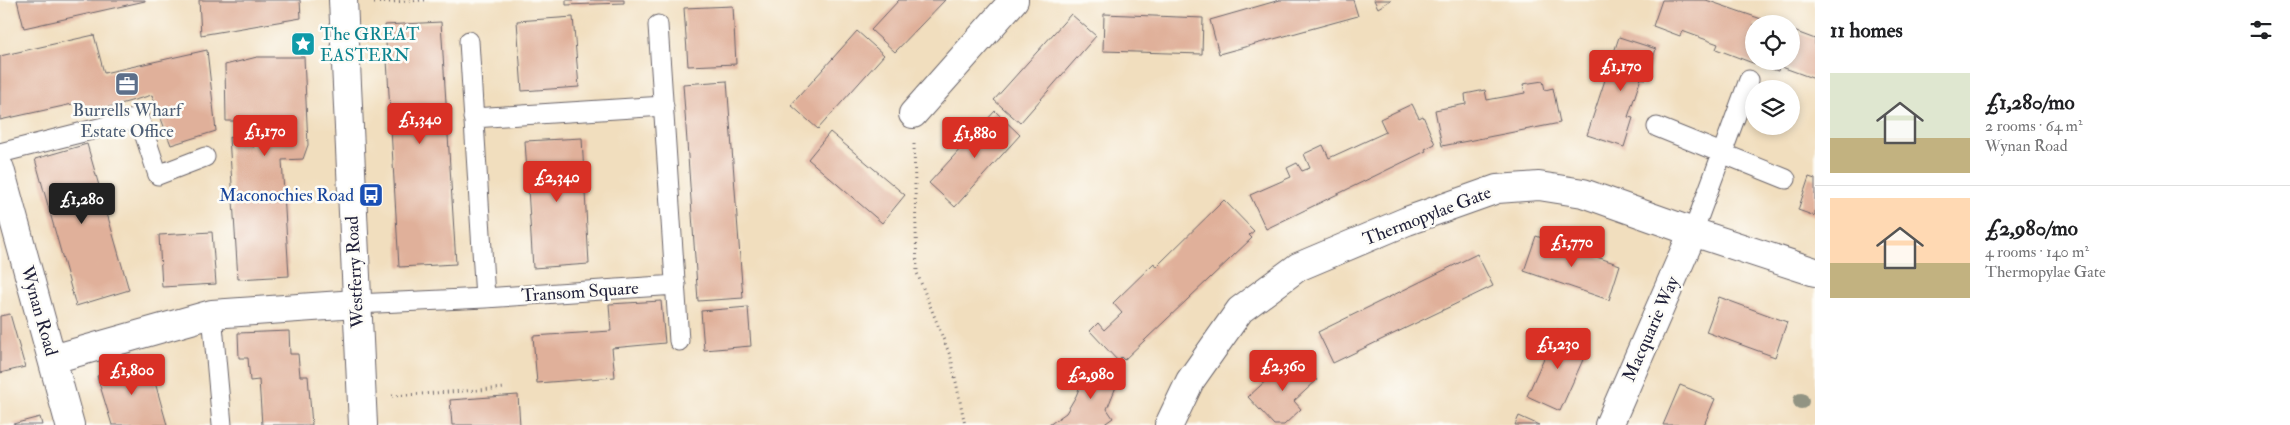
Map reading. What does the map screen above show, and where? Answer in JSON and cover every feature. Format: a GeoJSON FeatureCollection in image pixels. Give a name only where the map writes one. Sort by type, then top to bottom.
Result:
{"type":"FeatureCollection","features":[{"type":"Feature","properties":{"kind":"street"},"geometry":{"type":"LineString","coordinates":[[913,114],[1014,0]]}},
{"type":"Feature","properties":{"kind":"street","name":"Westferry Road"},"geometry":{"type":"LineString","coordinates":[[343,2],[363,425]]}},
{"type":"Feature","properties":{"kind":"street","name":"Wynan Road"},"geometry":{"type":"LineString","coordinates":[[0,169],[11,254],[53,359],[70,425]]}},
{"type":"Feature","properties":{"kind":"street","name":"Thermopylae Gate"},"geometry":{"type":"LineString","coordinates":[[1169,425],[1190,381],[1240,310],[1298,267],[1451,205],[1498,189],[1539,186],[1583,193],[1815,272]]}},
{"type":"Feature","properties":{"kind":"street","name":"Macquarie Way"},"geometry":{"type":"LineString","coordinates":[[1609,425],[1694,232]]}},
{"type":"Feature","properties":{"kind":"street"},"geometry":{"type":"LineString","coordinates":[[53,359],[212,314],[356,304]]}},
{"type":"Feature","properties":{"kind":"lane"},"geometry":{"type":"LineString","coordinates":[[658,25],[679,341]]}},
{"type":"Feature","properties":{"kind":"lane"},"geometry":{"type":"LineString","coordinates":[[469,41],[485,298]]}},
{"type":"Feature","properties":{"kind":"lane"},"geometry":{"type":"LineString","coordinates":[[1694,232],[1745,91]]}},
{"type":"Feature","properties":{"kind":"lane"},"geometry":{"type":"LineString","coordinates":[[474,118],[664,106]]}},
{"type":"Feature","properties":{"kind":"lane"},"geometry":{"type":"LineString","coordinates":[[0,153],[139,118],[158,175],[205,157]]}},
{"type":"Feature","properties":{"kind":"lane"},"geometry":{"type":"LineString","coordinates":[[1657,127],[1786,179]]}},
{"type":"Feature","properties":{"kind":"lane","name":"Transom Square"},"geometry":{"type":"LineString","coordinates":[[356,304],[485,298],[676,285]]}},
{"type":"Feature","properties":{"kind":"lane"},"geometry":{"type":"LineString","coordinates":[[212,314],[222,425]]}},
{"type":"Feature","properties":{"kind":"path"},"geometry":{"type":"LineString","coordinates":[[343,2],[425,0]]}},
{"type":"Feature","properties":{"kind":"path"},"geometry":{"type":"LineString","coordinates":[[913,114],[917,273],[951,358],[965,425]]}},
{"type":"Feature","properties":{"kind":"path"},"geometry":{"type":"LineString","coordinates":[[361,398],[506,388]]}},
{"type":"Feature","properties":{"kind":"building"},"geometry":{"type":"Polygon","coordinates":[[[17,0],[145,0],[145,1],[24,28],[17,0]]]}},
{"type":"Feature","properties":{"kind":"building"},"geometry":{"type":"Polygon","coordinates":[[[199,0],[300,0],[301,18],[201,35],[199,0]]]}},
{"type":"Feature","properties":{"kind":"building"},"geometry":{"type":"Polygon","coordinates":[[[566,0],[624,0],[624,3],[566,5],[566,0]]]}},
{"type":"Feature","properties":{"kind":"building"},"geometry":{"type":"Polygon","coordinates":[[[899,0],[945,0],[895,52],[871,30],[899,0]]]}},
{"type":"Feature","properties":{"kind":"building"},"geometry":{"type":"Polygon","coordinates":[[[1280,0],[1353,0],[1358,16],[1219,54],[1210,20],[1280,0]]]}},
{"type":"Feature","properties":{"kind":"building"},"geometry":{"type":"Polygon","coordinates":[[[1374,0],[1391,0],[1378,8],[1374,0]]]}},
{"type":"Feature","properties":{"kind":"building"},"geometry":{"type":"Polygon","coordinates":[[[1662,0],[1706,0],[1750,15],[1745,15],[1745,60],[1716,49],[1718,44],[1682,31],[1680,36],[1653,26],[1662,0]]]}},
{"type":"Feature","properties":{"kind":"building"},"geometry":{"type":"Polygon","coordinates":[[[733,6],[736,64],[688,66],[684,8],[733,6]]]}},
{"type":"Feature","properties":{"kind":"building"},"geometry":{"type":"Polygon","coordinates":[[[1071,14],[1096,36],[1020,123],[994,100],[1071,14]]]}},
{"type":"Feature","properties":{"kind":"building"},"geometry":{"type":"Polygon","coordinates":[[[1104,14],[1203,18],[1202,54],[1103,51],[1104,14]]]}},
{"type":"Feature","properties":{"kind":"building"},"geometry":{"type":"Polygon","coordinates":[[[573,17],[579,87],[522,91],[517,21],[573,17]]]}},
{"type":"Feature","properties":{"kind":"building"},"geometry":{"type":"Polygon","coordinates":[[[441,22],[456,264],[399,267],[385,25],[441,22]]]}},
{"type":"Feature","properties":{"kind":"building"},"geometry":{"type":"Polygon","coordinates":[[[857,31],[884,55],[818,129],[791,105],[857,31]]]}},
{"type":"Feature","properties":{"kind":"building"},"geometry":{"type":"Polygon","coordinates":[[[1800,33],[1815,39],[1815,79],[1790,70],[1800,70],[1800,33]]]}},
{"type":"Feature","properties":{"kind":"building"},"geometry":{"type":"Polygon","coordinates":[[[94,35],[104,73],[207,50],[216,131],[171,145],[152,95],[78,116],[77,103],[0,120],[0,56],[94,35]]]}},
{"type":"Feature","properties":{"kind":"building"},"geometry":{"type":"Polygon","coordinates":[[[1619,37],[1656,49],[1646,79],[1641,78],[1628,117],[1633,118],[1624,147],[1587,135],[1619,37]]]}},
{"type":"Feature","properties":{"kind":"building"},"geometry":{"type":"Polygon","coordinates":[[[257,57],[304,57],[308,145],[303,159],[282,160],[289,276],[238,279],[229,137],[254,147],[246,121],[226,121],[225,65],[257,57]]]}},
{"type":"Feature","properties":{"kind":"building"},"geometry":{"type":"Polygon","coordinates":[[[727,81],[743,298],[698,301],[683,84],[727,81]]]}},
{"type":"Feature","properties":{"kind":"building"},"geometry":{"type":"Polygon","coordinates":[[[1543,81],[1545,90],[1553,88],[1560,123],[1442,146],[1435,110],[1466,104],[1465,94],[1485,90],[1487,100],[1525,93],[1523,84],[1543,81]]]}},
{"type":"Feature","properties":{"kind":"building"},"geometry":{"type":"Polygon","coordinates":[[[1412,104],[1419,118],[1423,116],[1435,144],[1425,149],[1426,151],[1266,229],[1250,195],[1291,177],[1287,168],[1297,163],[1302,171],[1310,168],[1304,154],[1323,145],[1329,158],[1386,132],[1380,119],[1412,104]]]}},
{"type":"Feature","properties":{"kind":"building"},"geometry":{"type":"Polygon","coordinates":[[[995,111],[1020,135],[955,207],[929,183],[995,111]]]}},
{"type":"Feature","properties":{"kind":"building"},"geometry":{"type":"Polygon","coordinates":[[[830,132],[905,195],[882,223],[808,159],[830,132]]]}},
{"type":"Feature","properties":{"kind":"building"},"geometry":{"type":"Polygon","coordinates":[[[582,138],[589,264],[533,268],[525,141],[582,138]]]}},
{"type":"Feature","properties":{"kind":"building"},"geometry":{"type":"Polygon","coordinates":[[[87,144],[129,290],[76,306],[35,159],[87,144]]]}},
{"type":"Feature","properties":{"kind":"building"},"geometry":{"type":"Polygon","coordinates":[[[1809,177],[1815,179],[1815,216],[1798,210],[1809,177]]]}},
{"type":"Feature","properties":{"kind":"building"},"geometry":{"type":"Polygon","coordinates":[[[1224,200],[1254,231],[1249,235],[1252,238],[1124,360],[1121,357],[1118,361],[1090,331],[1098,323],[1104,330],[1122,313],[1113,303],[1154,263],[1156,267],[1224,200]]]}},
{"type":"Feature","properties":{"kind":"building"},"geometry":{"type":"Polygon","coordinates":[[[212,232],[216,284],[162,287],[159,235],[212,232]]]}},
{"type":"Feature","properties":{"kind":"building"},"geometry":{"type":"Polygon","coordinates":[[[1536,236],[1620,265],[1609,300],[1524,271],[1536,236]]]}},
{"type":"Feature","properties":{"kind":"building"},"geometry":{"type":"Polygon","coordinates":[[[1477,254],[1493,286],[1333,363],[1318,332],[1477,254]]]}},
{"type":"Feature","properties":{"kind":"building"},"geometry":{"type":"Polygon","coordinates":[[[1719,297],[1787,322],[1775,357],[1706,332],[1719,297]]]}},
{"type":"Feature","properties":{"kind":"building"},"geometry":{"type":"Polygon","coordinates":[[[661,301],[665,343],[612,348],[615,377],[537,383],[533,336],[611,331],[609,304],[661,301]]]}},
{"type":"Feature","properties":{"kind":"building"},"geometry":{"type":"Polygon","coordinates":[[[748,307],[751,346],[704,350],[701,311],[748,307]]]}},
{"type":"Feature","properties":{"kind":"building"},"geometry":{"type":"Polygon","coordinates":[[[10,314],[25,367],[0,373],[0,316],[10,314]]]}},
{"type":"Feature","properties":{"kind":"building"},"geometry":{"type":"Polygon","coordinates":[[[1557,329],[1590,344],[1560,411],[1527,396],[1557,329]]]}},
{"type":"Feature","properties":{"kind":"building"},"geometry":{"type":"Polygon","coordinates":[[[289,331],[290,354],[298,354],[300,376],[308,376],[312,425],[262,425],[259,380],[250,381],[248,358],[239,358],[238,333],[289,331]]]}},
{"type":"Feature","properties":{"kind":"building"},"geometry":{"type":"Polygon","coordinates":[[[1294,355],[1317,380],[1294,401],[1301,409],[1284,425],[1274,425],[1248,397],[1294,355]]]}},
{"type":"Feature","properties":{"kind":"building"},"geometry":{"type":"Polygon","coordinates":[[[149,361],[167,425],[112,425],[97,376],[149,361]]]}},
{"type":"Feature","properties":{"kind":"building"},"geometry":{"type":"Polygon","coordinates":[[[1089,364],[1120,377],[1107,409],[1113,418],[1103,425],[1049,425],[1066,413],[1076,396],[1089,364]]]}},
{"type":"Feature","properties":{"kind":"building"},"geometry":{"type":"Polygon","coordinates":[[[1680,385],[1715,399],[1704,425],[1663,425],[1680,385]]]}},
{"type":"Feature","properties":{"kind":"building"},"geometry":{"type":"Polygon","coordinates":[[[518,395],[520,425],[452,425],[450,400],[518,395]]]}},
{"type":"Feature","properties":{"kind":"building"},"geometry":{"type":"Polygon","coordinates":[[[1519,416],[1539,425],[1515,425],[1519,416]]]}},
{"type":"Feature","properties":{"kind":"building"},"geometry":{"type":"Polygon","coordinates":[[[40,417],[42,425],[13,425],[13,424],[40,417]]]}},
{"type":"Feature","properties":{"kind":"place","name":"The GREAT EASTERN"},"geometry":{"type":"Point","coordinates":[303,44]}},
{"type":"Feature","properties":{"kind":"place","name":"Burrells Wharf Estate Office"},"geometry":{"type":"Point","coordinates":[127,84]}},
{"type":"Feature","properties":{"kind":"place","name":"Maconochies Road"},"geometry":{"type":"Point","coordinates":[371,195]}}]}
